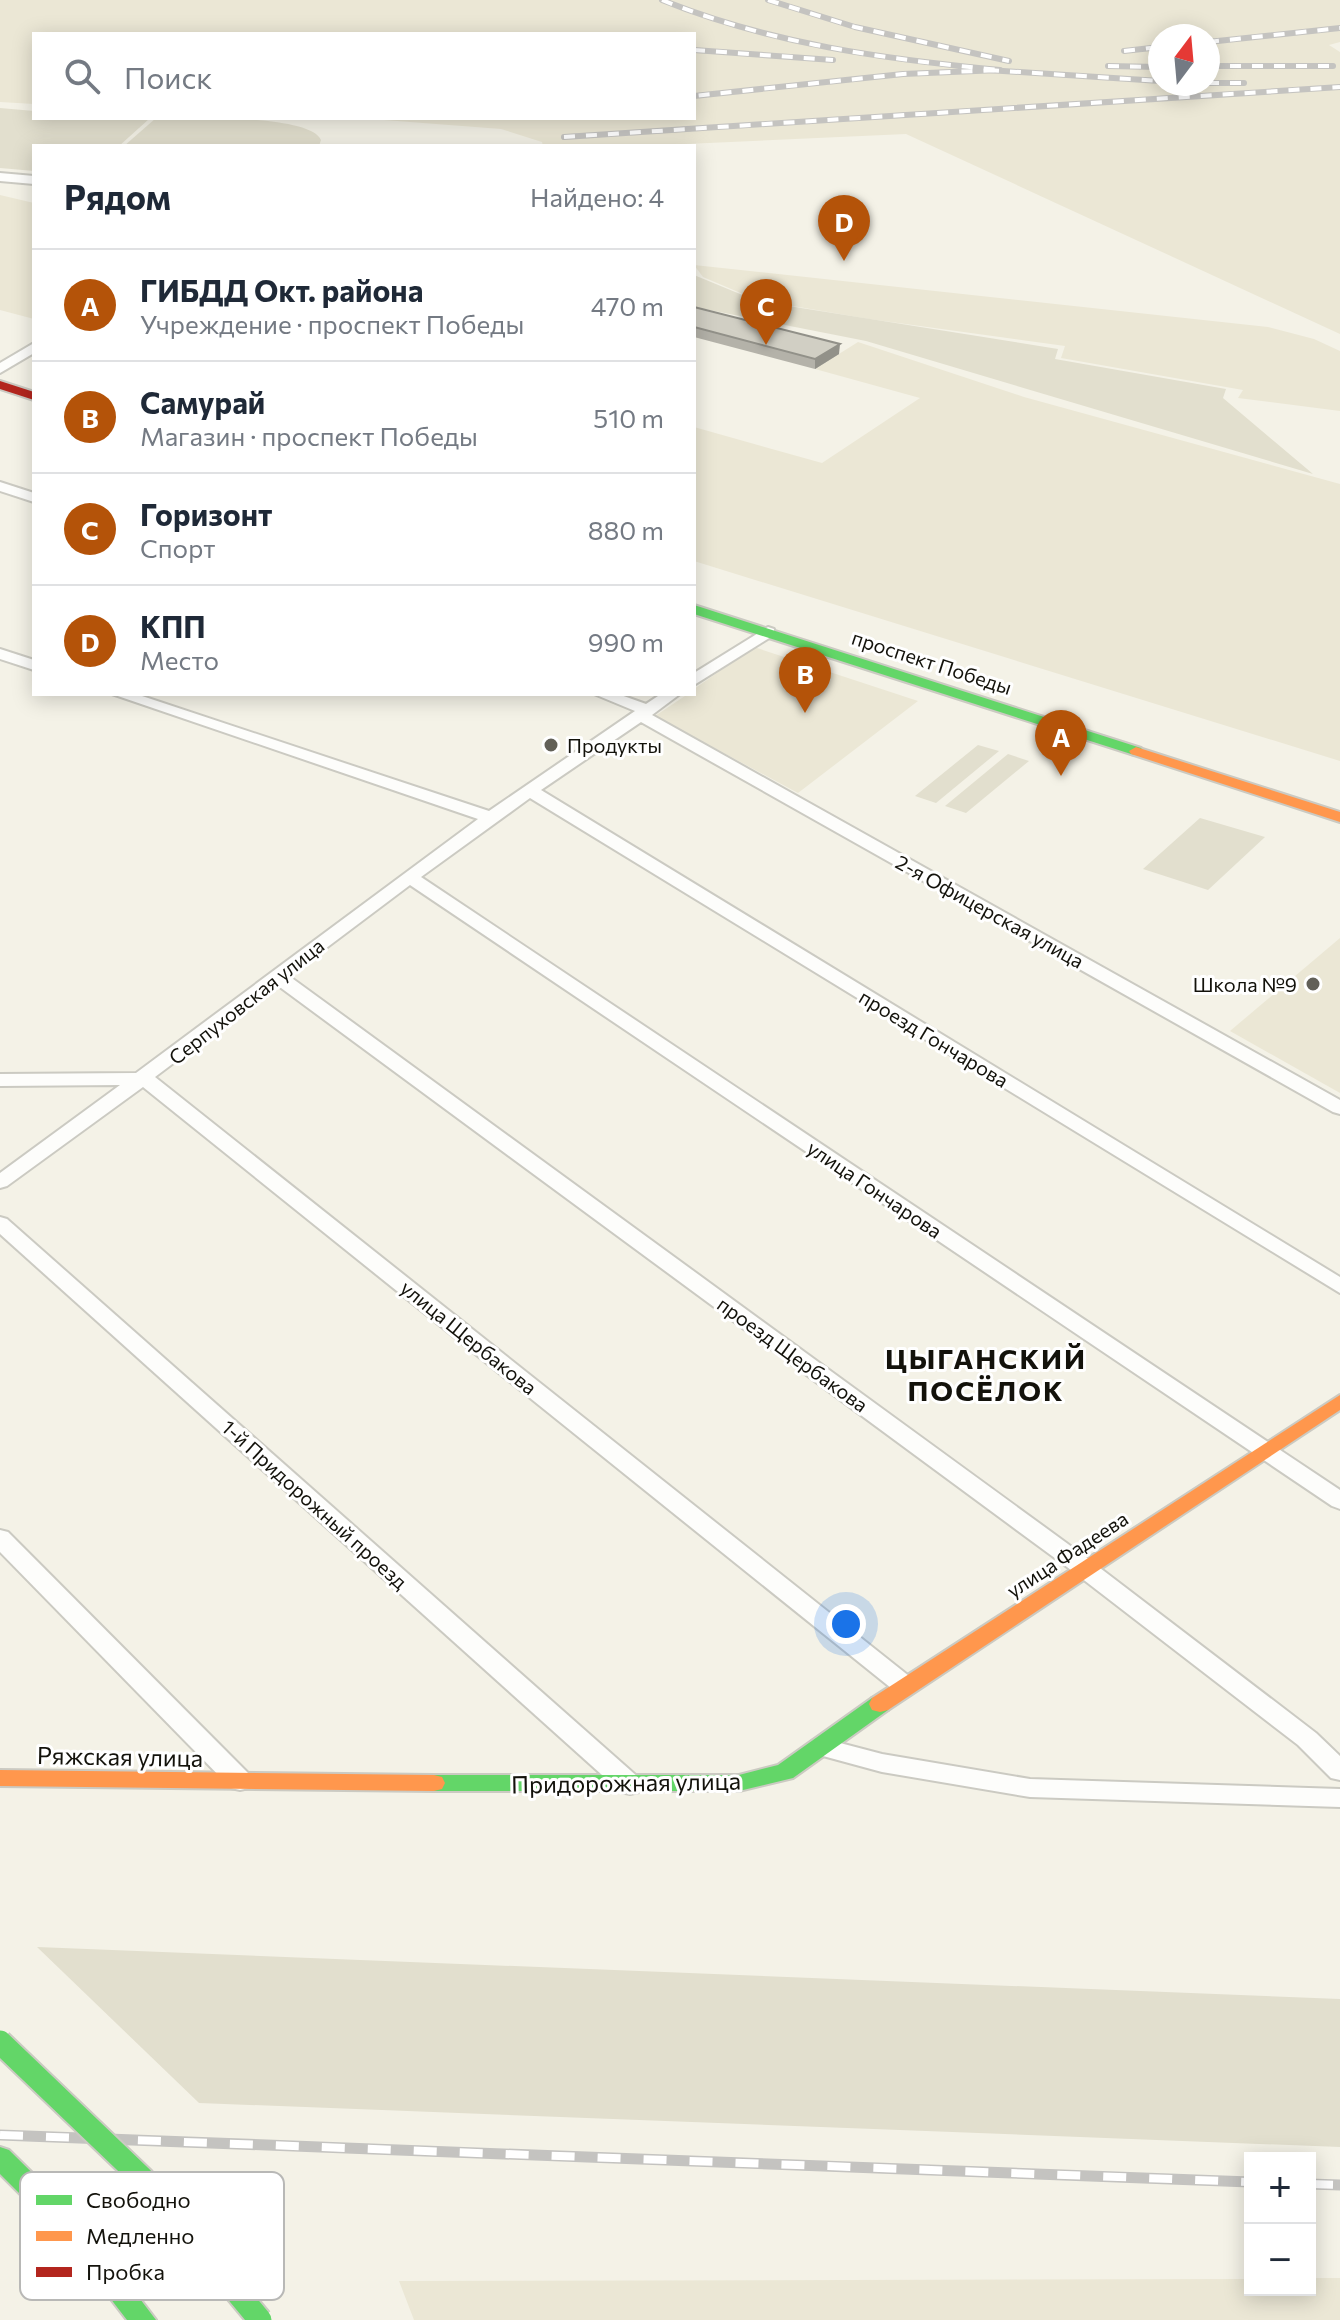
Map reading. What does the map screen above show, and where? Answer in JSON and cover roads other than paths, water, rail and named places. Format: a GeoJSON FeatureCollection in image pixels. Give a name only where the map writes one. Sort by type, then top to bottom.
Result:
{"type":"FeatureCollection","features":[{"type":"Feature","properties":{"kind":"main road"},"geometry":{"type":"LineString","coordinates":[[0,371],[32,382]]}},
{"type":"Feature","properties":{"kind":"main road"},"geometry":{"type":"LineString","coordinates":[[0,385],[32,395]]}},
{"type":"Feature","properties":{"kind":"main road","name":"проспект Победы"},"geometry":{"type":"LineString","coordinates":[[696,595],[1340,801]]}},
{"type":"Feature","properties":{"kind":"main road","name":"проспект Победы"},"geometry":{"type":"LineString","coordinates":[[696,610],[1340,817]]}},
{"type":"Feature","properties":{"kind":"main road","name":"улица Фадеева"},"geometry":{"type":"LineString","coordinates":[[821,1747],[905,1686],[1340,1401]]}},
{"type":"Feature","properties":{"kind":"main road","name":"Придорожная улица"},"geometry":{"type":"LineString","coordinates":[[240,1781],[630,1785],[739,1783],[785,1772],[821,1747]]}},
{"type":"Feature","properties":{"kind":"main road","name":"Ряжская улица"},"geometry":{"type":"LineString","coordinates":[[0,1778],[240,1781]]}},
{"type":"Feature","properties":{"kind":"main road"},"geometry":{"type":"LineString","coordinates":[[0,2042],[136,2172]]}},
{"type":"Feature","properties":{"kind":"main road"},"geometry":{"type":"LineString","coordinates":[[0,2158],[20,2178]]}},
{"type":"Feature","properties":{"kind":"main road"},"geometry":{"type":"LineString","coordinates":[[127,2300],[143,2320]]}},
{"type":"Feature","properties":{"kind":"main road"},"geometry":{"type":"LineString","coordinates":[[243,2300],[260,2320]]}},
{"type":"Feature","properties":{"kind":"street"},"geometry":{"type":"LineString","coordinates":[[0,177],[32,180]]}},
{"type":"Feature","properties":{"kind":"street"},"geometry":{"type":"LineString","coordinates":[[0,371],[32,348]]}},
{"type":"Feature","properties":{"kind":"street"},"geometry":{"type":"LineString","coordinates":[[0,486],[32,497]]}},
{"type":"Feature","properties":{"kind":"street"},"geometry":{"type":"LineString","coordinates":[[696,679],[768,632]]}},
{"type":"Feature","properties":{"kind":"street"},"geometry":{"type":"LineString","coordinates":[[0,654],[32,664]]}},
{"type":"Feature","properties":{"kind":"street"},"geometry":{"type":"LineString","coordinates":[[126,696],[490,817]]}},
{"type":"Feature","properties":{"kind":"street","name":"2-я Офицерская улица"},"geometry":{"type":"LineString","coordinates":[[607,696],[644,712],[1340,1108]]}},
{"type":"Feature","properties":{"kind":"street","name":"Серпуховская улица"},"geometry":{"type":"LineString","coordinates":[[0,1182],[145,1079],[276,976],[490,817],[669,696]]}},
{"type":"Feature","properties":{"kind":"street","name":"проезд Гончарова"},"geometry":{"type":"LineString","coordinates":[[529,790],[1340,1286]]}},
{"type":"Feature","properties":{"kind":"street","name":"улица Гончарова"},"geometry":{"type":"LineString","coordinates":[[409,877],[1340,1501]]}},
{"type":"Feature","properties":{"kind":"street","name":"проезд Щербакова"},"geometry":{"type":"LineString","coordinates":[[276,976],[1085,1568],[1307,1739],[1340,1771]]}},
{"type":"Feature","properties":{"kind":"street"},"geometry":{"type":"LineString","coordinates":[[0,1080],[145,1079]]}},
{"type":"Feature","properties":{"kind":"street","name":"улица Щербакова"},"geometry":{"type":"LineString","coordinates":[[145,1079],[905,1686]]}},
{"type":"Feature","properties":{"kind":"street","name":"1-й Придорожный проезд"},"geometry":{"type":"LineString","coordinates":[[0,1223],[630,1785]]}},
{"type":"Feature","properties":{"kind":"street"},"geometry":{"type":"LineString","coordinates":[[0,1538],[240,1781]]}},
{"type":"Feature","properties":{"kind":"street"},"geometry":{"type":"LineString","coordinates":[[821,1747],[882,1763],[1030,1788],[1340,1798]]}},
{"type":"Feature","properties":{"kind":"railway"},"geometry":{"type":"LineString","coordinates":[[662,0],[786,39],[871,55],[1000,70],[993,70]]}},
{"type":"Feature","properties":{"kind":"railway"},"geometry":{"type":"LineString","coordinates":[[768,0],[855,27],[1009,61]]}},
{"type":"Feature","properties":{"kind":"railway"},"geometry":{"type":"LineString","coordinates":[[1220,41],[1340,28]]}},
{"type":"Feature","properties":{"kind":"railway"},"geometry":{"type":"LineString","coordinates":[[1124,51],[1148,48]]}},
{"type":"Feature","properties":{"kind":"railway"},"geometry":{"type":"LineString","coordinates":[[696,50],[833,60]]}},
{"type":"Feature","properties":{"kind":"railway"},"geometry":{"type":"LineString","coordinates":[[1108,66],[1148,67]]}},
{"type":"Feature","properties":{"kind":"railway"},"geometry":{"type":"LineString","coordinates":[[1220,66],[1333,66]]}},
{"type":"Feature","properties":{"kind":"railway"},"geometry":{"type":"LineString","coordinates":[[988,70],[993,70]]}},
{"type":"Feature","properties":{"kind":"railway"},"geometry":{"type":"LineString","coordinates":[[696,96],[903,74],[993,70]]}},
{"type":"Feature","properties":{"kind":"railway"},"geometry":{"type":"LineString","coordinates":[[993,70],[1148,80]]}},
{"type":"Feature","properties":{"kind":"railway"},"geometry":{"type":"LineString","coordinates":[[1220,83],[1244,83]]}},
{"type":"Feature","properties":{"kind":"railway"},"geometry":{"type":"LineString","coordinates":[[564,137],[1340,87]]}},
{"type":"Feature","properties":{"kind":"railway"},"geometry":{"type":"LineString","coordinates":[[0,2135],[1244,2182]]}},
{"type":"Feature","properties":{"kind":"railway"},"geometry":{"type":"LineString","coordinates":[[1316,2184],[1340,2185]]}},
{"type":"Feature","properties":{"kind":"place","name":"КПП"},"geometry":{"type":"Point","coordinates":[844,261]}},
{"type":"Feature","properties":{"kind":"place","name":"Горизонт"},"geometry":{"type":"Point","coordinates":[766,345]}},
{"type":"Feature","properties":{"kind":"place","name":"Самурай"},"geometry":{"type":"Point","coordinates":[805,713]}},
{"type":"Feature","properties":{"kind":"place","name":"Продукты"},"geometry":{"type":"Point","coordinates":[551,745]}},
{"type":"Feature","properties":{"kind":"place","name":"ГИБДД Окт. района"},"geometry":{"type":"Point","coordinates":[1061,776]}},
{"type":"Feature","properties":{"kind":"place","name":"Школа №9"},"geometry":{"type":"Point","coordinates":[1313,984]}},
{"type":"Feature","properties":{"kind":"district","name":"ЦЫГАНСКИЙ ПОСЁЛОК"},"geometry":{"type":"Point","coordinates":[986,1374]}}]}
